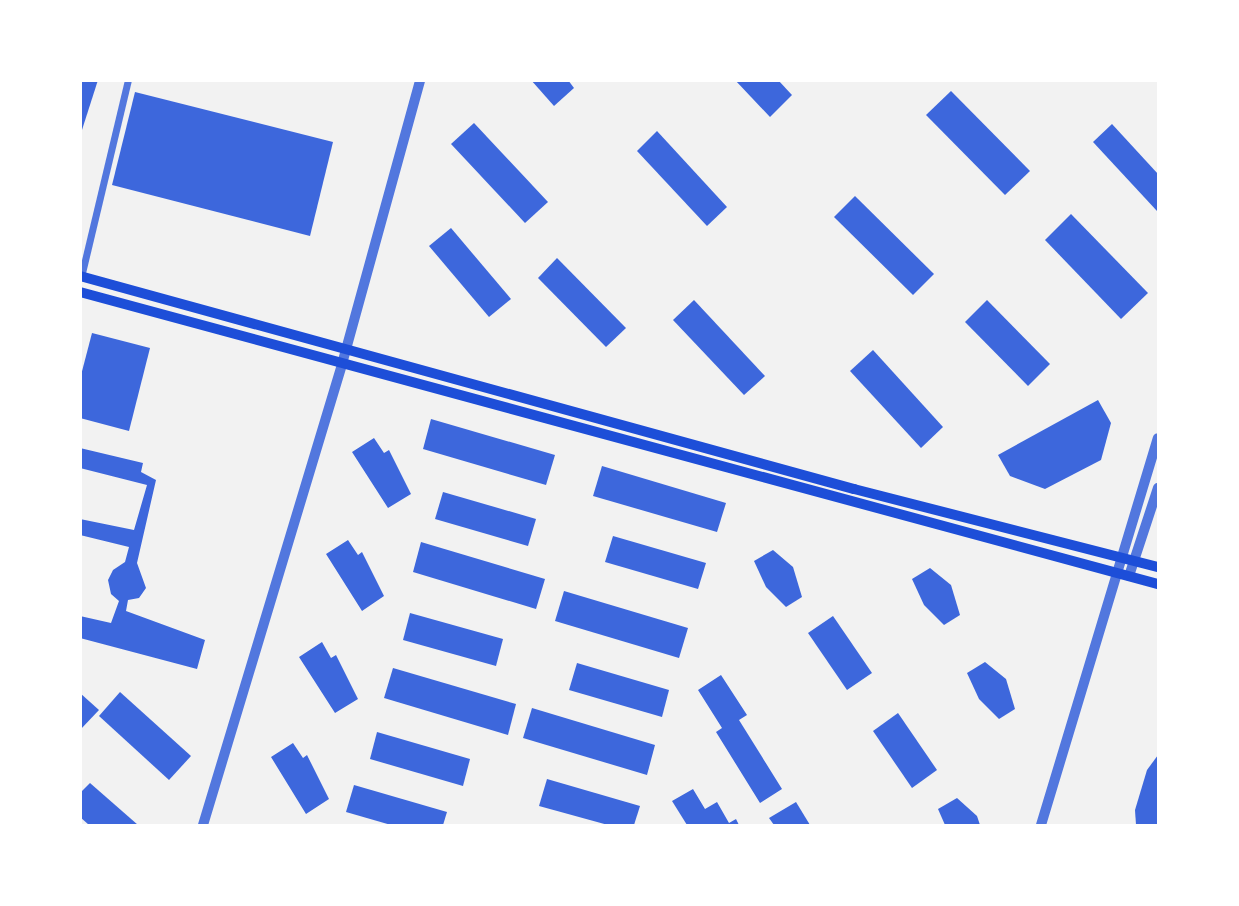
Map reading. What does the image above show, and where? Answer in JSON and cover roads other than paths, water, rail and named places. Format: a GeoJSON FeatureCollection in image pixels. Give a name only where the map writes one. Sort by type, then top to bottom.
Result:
{"type":"FeatureCollection","features":[{"type":"Feature","properties":{"kind":"main road"},"geometry":{"type":"LineString","coordinates":[[81,276],[854,489],[1158,567]]}},
{"type":"Feature","properties":{"kind":"main road"},"geometry":{"type":"LineString","coordinates":[[80,292],[1158,584]]}},
{"type":"Feature","properties":{"kind":"street"},"geometry":{"type":"LineString","coordinates":[[81,276],[128,80]]}},
{"type":"Feature","properties":{"kind":"street"},"geometry":{"type":"LineString","coordinates":[[203,825],[342,364],[419,80]]}},
{"type":"Feature","properties":{"kind":"street"},"geometry":{"type":"LineString","coordinates":[[1041,825],[1158,438]]}},
{"type":"Feature","properties":{"kind":"street"},"geometry":{"type":"LineString","coordinates":[[1129,576],[1137,561],[1158,488]]}}]}
